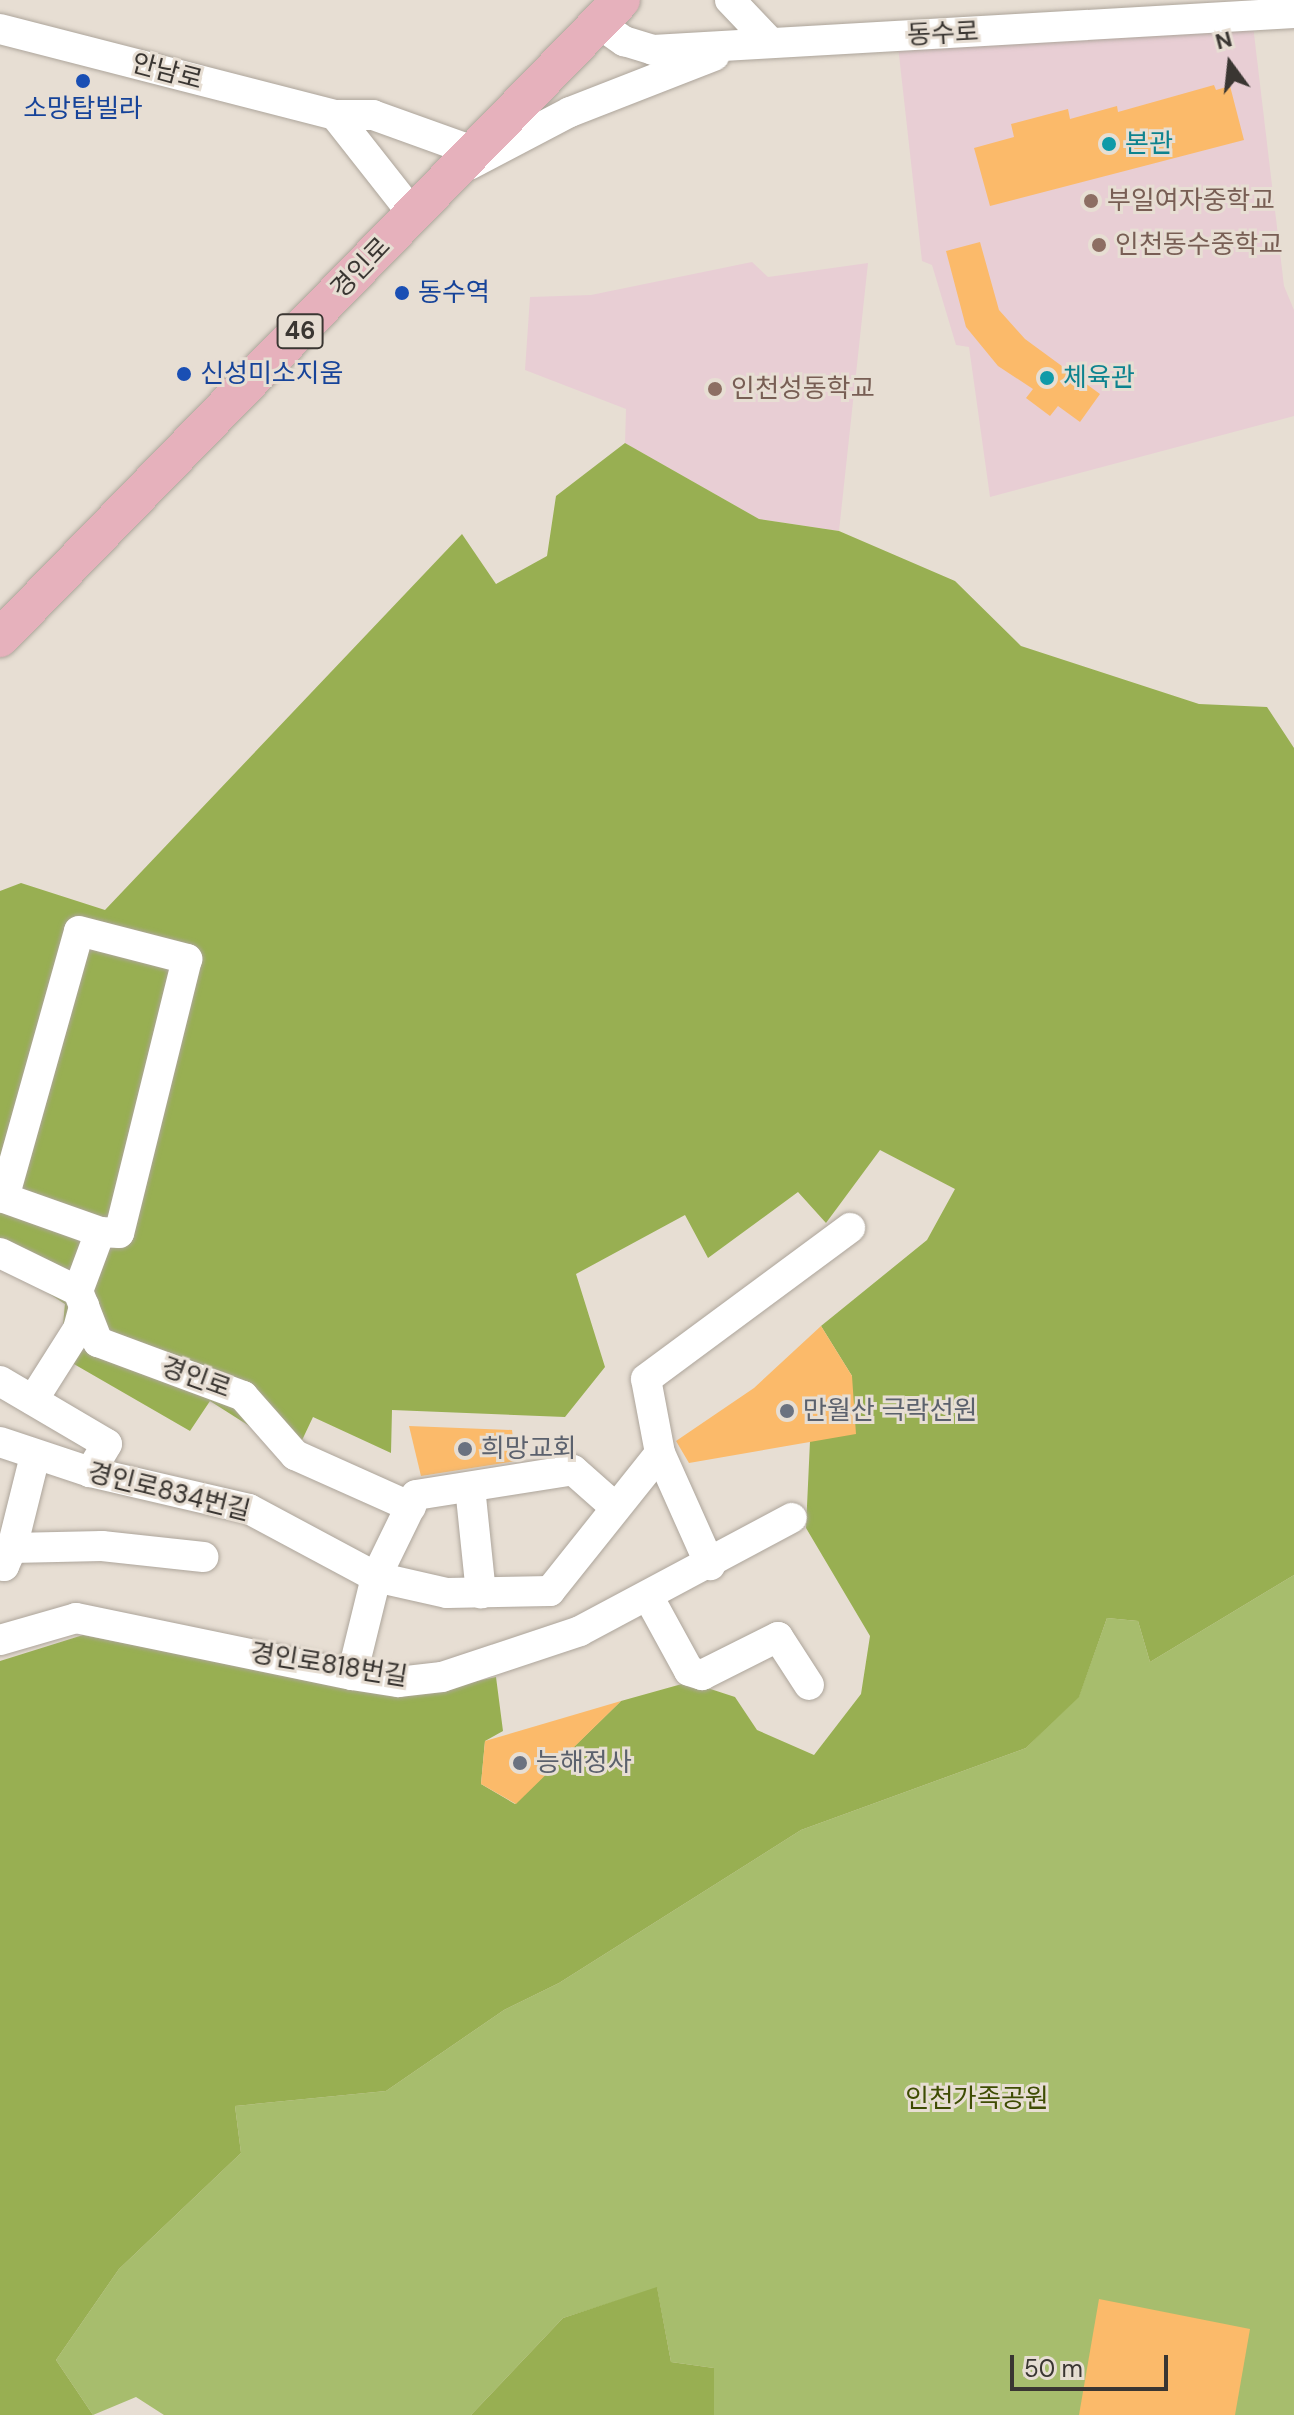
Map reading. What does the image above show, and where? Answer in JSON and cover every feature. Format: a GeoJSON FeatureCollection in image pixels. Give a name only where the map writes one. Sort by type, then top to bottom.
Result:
{"type":"FeatureCollection","features":[{"type":"Feature","properties":{"kind":"main road","name":"경인로"},"geometry":{"type":"LineString","coordinates":[[0,638],[462,163],[598,8]]}},
{"type":"Feature","properties":{"kind":"street"},"geometry":{"type":"LineString","coordinates":[[462,163],[570,112],[759,44],[730,0]]}},
{"type":"Feature","properties":{"kind":"street","name":"동수로"},"geometry":{"type":"LineString","coordinates":[[598,8],[624,41],[653,50],[1294,13]]}},
{"type":"Feature","properties":{"kind":"street","name":"안남로"},"geometry":{"type":"LineString","coordinates":[[0,29],[335,115],[373,115],[462,163]]}},
{"type":"Feature","properties":{"kind":"street"},"geometry":{"type":"LineString","coordinates":[[335,115],[413,214]]}},
{"type":"Feature","properties":{"kind":"street"},"geometry":{"type":"LineString","coordinates":[[79,931],[187,959],[119,1233],[100,1232],[4,1198],[79,931]]}},
{"type":"Feature","properties":{"kind":"street"},"geometry":{"type":"LineString","coordinates":[[710,1565],[660,1453],[646,1379],[850,1228]]}},
{"type":"Feature","properties":{"kind":"street"},"geometry":{"type":"LineString","coordinates":[[33,1400],[78,1329],[81,1298],[100,1232]]}},
{"type":"Feature","properties":{"kind":"street"},"geometry":{"type":"LineString","coordinates":[[0,1253],[81,1298]]}},
{"type":"Feature","properties":{"kind":"street","name":"경인로"},"geometry":{"type":"LineString","coordinates":[[81,1298],[98,1342],[243,1396],[295,1455],[411,1507]]}},
{"type":"Feature","properties":{"kind":"street"},"geometry":{"type":"LineString","coordinates":[[0,1381],[107,1444],[90,1472]]}},
{"type":"Feature","properties":{"kind":"street","name":"경인로834번길"},"geometry":{"type":"LineString","coordinates":[[0,1442],[90,1472],[249,1509],[376,1577],[447,1593],[550,1591]]}},
{"type":"Feature","properties":{"kind":"street"},"geometry":{"type":"LineString","coordinates":[[580,1631],[550,1591],[660,1453]]}},
{"type":"Feature","properties":{"kind":"street"},"geometry":{"type":"LineString","coordinates":[[35,1456],[4,1566],[102,1546],[203,1557]]}},
{"type":"Feature","properties":{"kind":"street"},"geometry":{"type":"LineString","coordinates":[[352,1675],[376,1577],[416,1495],[573,1470],[616,1508]]}},
{"type":"Feature","properties":{"kind":"street"},"geometry":{"type":"LineString","coordinates":[[470,1487],[481,1593]]}},
{"type":"Feature","properties":{"kind":"street","name":"경인로818번길"},"geometry":{"type":"LineString","coordinates":[[0,1640],[76,1618],[352,1675],[398,1682],[442,1677],[580,1631],[710,1565],[792,1518]]}},
{"type":"Feature","properties":{"kind":"street"},"geometry":{"type":"LineString","coordinates":[[648,1596],[689,1671],[702,1675],[778,1637],[809,1685]]}},
{"type":"Feature","properties":{"kind":"shaded area","name":"인천동수중학교"},"geometry":{"type":"Polygon","coordinates":[[[1252,17],[1284,286],[1294,310],[1294,416],[990,497],[969,347],[956,345],[932,265],[922,261],[897,37],[1252,17]]]}},
{"type":"Feature","properties":{"kind":"shaded area","name":"인천성동학교"},"geometry":{"type":"Polygon","coordinates":[[[752,262],[768,277],[868,263],[839,531],[759,519],[625,443],[626,409],[525,370],[530,297],[591,295],[752,262]]]}},
{"type":"Feature","properties":{"kind":"green space"},"geometry":{"type":"Polygon","coordinates":[[[625,443],[759,519],[839,531],[955,581],[1021,646],[1199,704],[1267,707],[1294,748],[1294,1575],[1150,1662],[1138,1621],[1107,1618],[1079,1697],[1026,1748],[801,1830],[559,1983],[504,2010],[386,2091],[235,2106],[241,2153],[119,2269],[56,2360],[93,2415],[0,2415],[0,1661],[83,1635],[401,1697],[496,1677],[503,1731],[485,1741],[481,1784],[515,1804],[621,1701],[689,1682],[735,1697],[757,1730],[814,1755],[861,1694],[870,1636],[806,1528],[810,1441],[852,1376],[821,1326],[927,1240],[955,1189],[880,1150],[826,1223],[798,1192],[708,1258],[685,1215],[576,1274],[605,1367],[565,1417],[392,1410],[391,1453],[313,1417],[295,1455],[210,1401],[190,1431],[60,1356],[65,1304],[0,1262],[0,891],[21,883],[105,910],[462,534],[496,584],[547,556],[556,496],[625,443]]]}},
{"type":"Feature","properties":{"kind":"green space","name":"인천가족공원"},"geometry":{"type":"Polygon","coordinates":[[[1294,1575],[1294,2415],[714,2415],[714,2368],[671,2362],[657,2288],[563,2318],[471,2415],[164,2415],[136,2397],[93,2415],[56,2360],[119,2269],[241,2153],[235,2106],[386,2091],[504,2010],[559,1983],[801,1830],[1026,1748],[1079,1696],[1107,1618],[1138,1621],[1150,1662],[1294,1575]]]}},
{"type":"Feature","properties":{"kind":"green space"},"geometry":{"type":"Polygon","coordinates":[[[657,2287],[671,2362],[714,2368],[714,2415],[471,2415],[563,2318],[657,2287]]]}},
{"type":"Feature","properties":{"kind":"building","name":"본관"},"geometry":{"type":"Polygon","coordinates":[[[1214,85],[1216,90],[1230,86],[1244,140],[990,206],[974,148],[1014,137],[1011,124],[1068,109],[1070,119],[1117,106],[1118,112],[1214,85]]]}},
{"type":"Feature","properties":{"kind":"building"},"geometry":{"type":"Polygon","coordinates":[[[980,242],[999,310],[1025,339],[1100,394],[1080,422],[1058,406],[1050,416],[1026,398],[1033,389],[998,366],[966,327],[946,251],[980,242]]]}},
{"type":"Feature","properties":{"kind":"building","name":"만월산 극락선원"},"geometry":{"type":"Polygon","coordinates":[[[821,1326],[852,1376],[856,1434],[689,1463],[676,1441],[754,1388],[821,1326]]]}},
{"type":"Feature","properties":{"kind":"building","name":"희망교회"},"geometry":{"type":"Polygon","coordinates":[[[409,1426],[512,1430],[516,1461],[421,1476],[409,1426]]]}},
{"type":"Feature","properties":{"kind":"building","name":"능해정사"},"geometry":{"type":"Polygon","coordinates":[[[621,1701],[516,1804],[481,1784],[485,1741],[621,1701]]]}},
{"type":"Feature","properties":{"kind":"building"},"geometry":{"type":"Polygon","coordinates":[[[1099,2299],[1250,2329],[1235,2415],[1079,2415],[1099,2299]]]}},
{"type":"Feature","properties":{"kind":"place","name":"소망탑빌라"},"geometry":{"type":"Point","coordinates":[83,81]}},
{"type":"Feature","properties":{"kind":"place","name":"본관"},"geometry":{"type":"Point","coordinates":[1109,144]}},
{"type":"Feature","properties":{"kind":"place","name":"부일여자중학교"},"geometry":{"type":"Point","coordinates":[1091,201]}},
{"type":"Feature","properties":{"kind":"place","name":"인천동수중학교"},"geometry":{"type":"Point","coordinates":[1099,245]}},
{"type":"Feature","properties":{"kind":"place","name":"동수역"},"geometry":{"type":"Point","coordinates":[402,293]}},
{"type":"Feature","properties":{"kind":"place","name":"신성미소지움"},"geometry":{"type":"Point","coordinates":[184,374]}},
{"type":"Feature","properties":{"kind":"place","name":"체육관"},"geometry":{"type":"Point","coordinates":[1047,378]}},
{"type":"Feature","properties":{"kind":"place","name":"인천성동학교"},"geometry":{"type":"Point","coordinates":[715,389]}},
{"type":"Feature","properties":{"kind":"place","name":"만월산 극락선원"},"geometry":{"type":"Point","coordinates":[787,1411]}},
{"type":"Feature","properties":{"kind":"place","name":"희망교회"},"geometry":{"type":"Point","coordinates":[465,1449]}},
{"type":"Feature","properties":{"kind":"place","name":"능해정사"},"geometry":{"type":"Point","coordinates":[520,1763]}}]}
